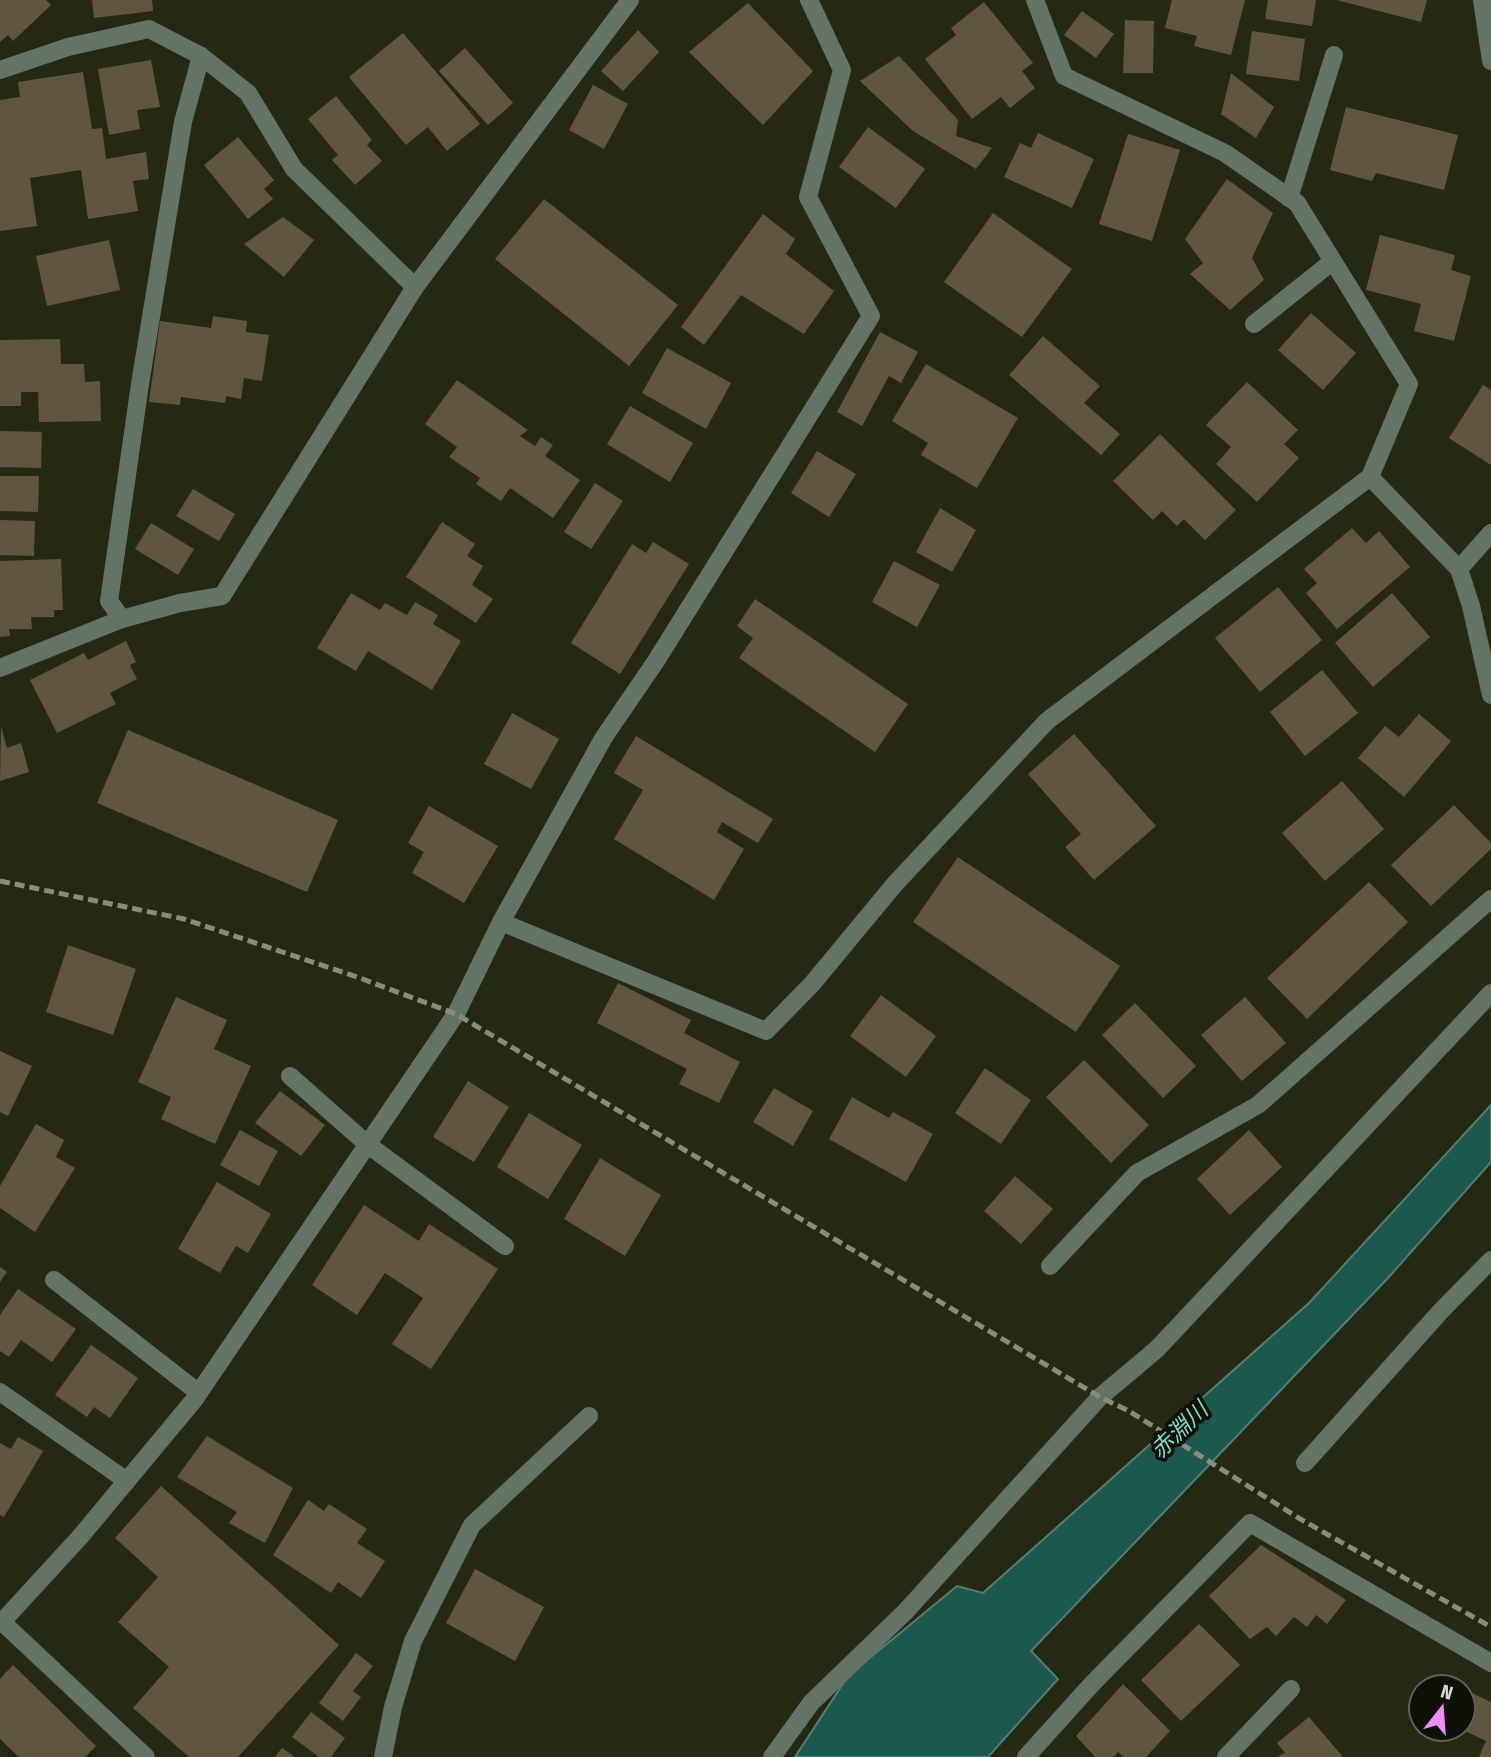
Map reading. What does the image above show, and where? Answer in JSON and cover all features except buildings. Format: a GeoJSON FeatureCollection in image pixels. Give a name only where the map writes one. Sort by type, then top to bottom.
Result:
{"type":"FeatureCollection","features":[{"type":"Feature","properties":{"kind":"street"},"geometry":{"type":"LineString","coordinates":[[0,667],[122,619],[180,603],[222,596],[415,287],[631,0]]}},
{"type":"Feature","properties":{"kind":"street"},"geometry":{"type":"LineString","coordinates":[[146,1757],[1,1623],[80,1537],[199,1393],[456,1014],[501,922],[604,737],[656,661],[871,316],[808,197],[842,70],[809,0]]}},
{"type":"Feature","properties":{"kind":"street"},"geometry":{"type":"LineString","coordinates":[[501,922],[766,1031],[812,985],[894,885],[1047,721],[1370,478],[1409,384],[1297,203],[1225,153],[1064,76],[1035,0]]}},
{"type":"Feature","properties":{"kind":"street"},"geometry":{"type":"LineString","coordinates":[[1482,0],[1491,61]]}},
{"type":"Feature","properties":{"kind":"street"},"geometry":{"type":"LineString","coordinates":[[0,70],[68,47],[149,29],[201,56],[248,93],[294,169],[415,287]]}},
{"type":"Feature","properties":{"kind":"street"},"geometry":{"type":"LineString","coordinates":[[1289,198],[1334,55]]}},
{"type":"Feature","properties":{"kind":"street"},"geometry":{"type":"LineString","coordinates":[[122,619],[109,601],[140,384],[183,122],[201,56]]}},
{"type":"Feature","properties":{"kind":"street"},"geometry":{"type":"LineString","coordinates":[[1254,324],[1333,261]]}},
{"type":"Feature","properties":{"kind":"street"},"geometry":{"type":"LineString","coordinates":[[1370,478],[1459,569],[1471,606],[1491,695]]}},
{"type":"Feature","properties":{"kind":"street"},"geometry":{"type":"LineString","coordinates":[[1459,569],[1491,533]]}},
{"type":"Feature","properties":{"kind":"street"},"geometry":{"type":"LineString","coordinates":[[1050,1266],[1137,1173],[1258,1105],[1491,899]]}},
{"type":"Feature","properties":{"kind":"street"},"geometry":{"type":"LineString","coordinates":[[772,1757],[811,1703],[906,1611],[1100,1396],[1157,1349],[1491,993]]}},
{"type":"Feature","properties":{"kind":"street"},"geometry":{"type":"LineString","coordinates":[[290,1076],[367,1144],[505,1246]]}},
{"type":"Feature","properties":{"kind":"street"},"geometry":{"type":"LineString","coordinates":[[1305,1464],[1440,1312],[1491,1260]]}},
{"type":"Feature","properties":{"kind":"street"},"geometry":{"type":"LineString","coordinates":[[54,1280],[199,1393]]}},
{"type":"Feature","properties":{"kind":"street"},"geometry":{"type":"LineString","coordinates":[[0,1392],[127,1481]]}},
{"type":"Feature","properties":{"kind":"street"},"geometry":{"type":"LineString","coordinates":[[383,1757],[393,1707],[413,1641],[472,1525],[589,1416]]}},
{"type":"Feature","properties":{"kind":"street"},"geometry":{"type":"LineString","coordinates":[[1026,1757],[1092,1684],[1250,1523],[1491,1663]]}},
{"type":"Feature","properties":{"kind":"street"},"geometry":{"type":"LineString","coordinates":[[1226,1757],[1291,1689]]}},
{"type":"Feature","properties":{"kind":"water","name":"赤淵川"},"geometry":{"type":"Polygon","coordinates":[[[1491,1105],[1491,1162],[1388,1278],[1031,1651],[1058,1679],[988,1757],[795,1757],[848,1676],[957,1586],[983,1593],[1309,1303],[1491,1105]]]}},
{"type":"Feature","properties":{"kind":"railway"},"geometry":{"type":"LineString","coordinates":[[0,881],[184,919],[360,978],[456,1014],[1100,1397],[1129,1411],[1302,1520],[1491,1627]]}}]}
